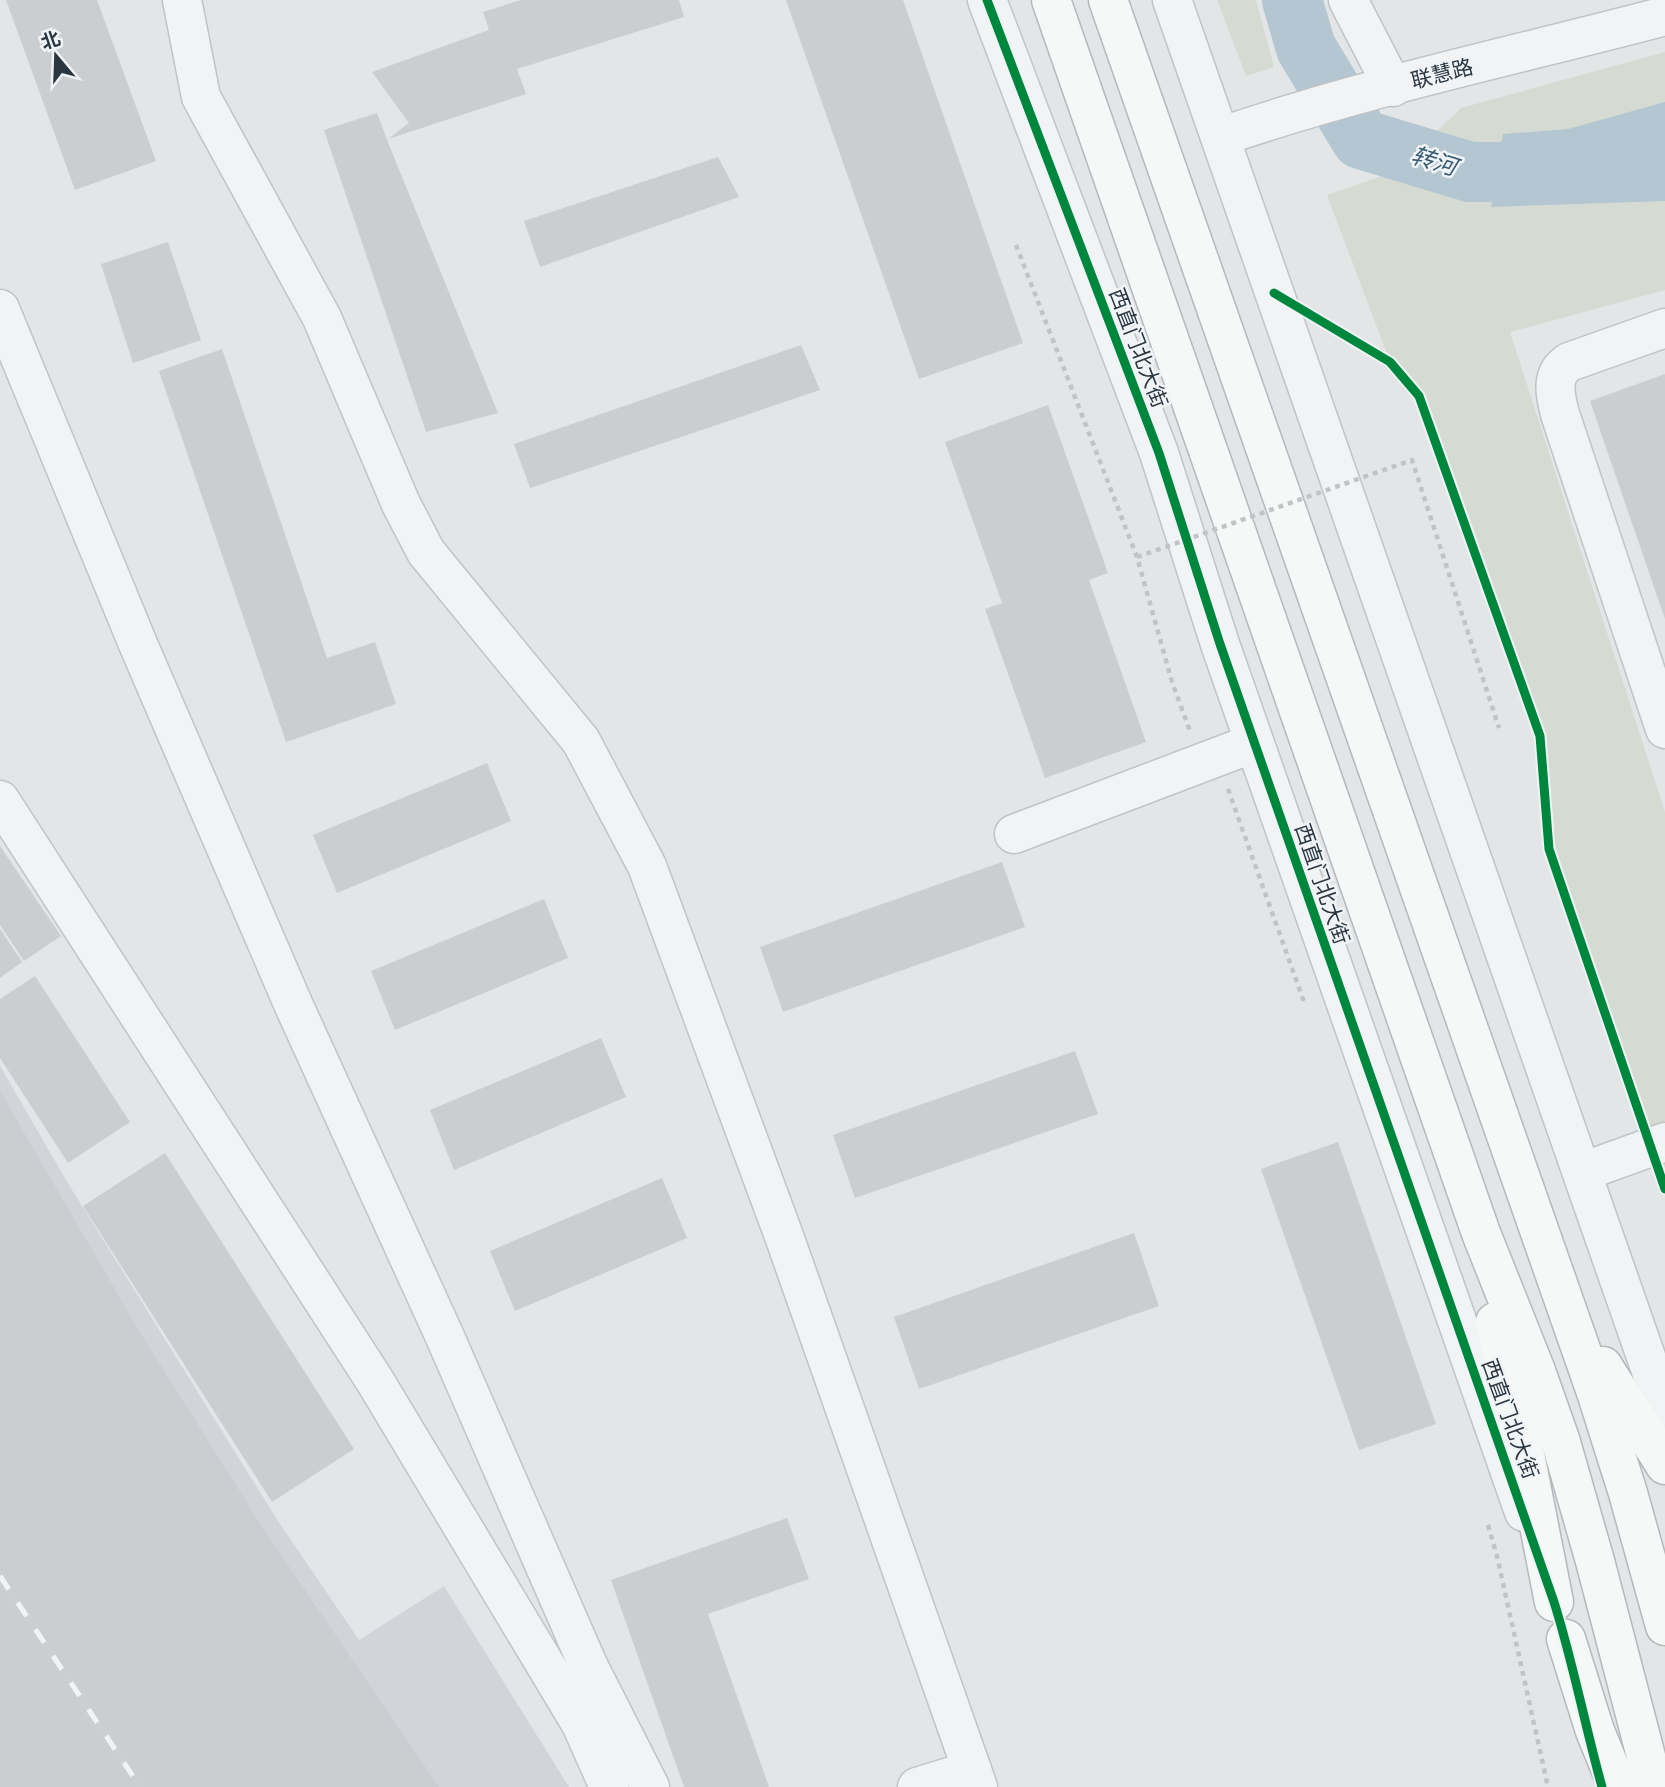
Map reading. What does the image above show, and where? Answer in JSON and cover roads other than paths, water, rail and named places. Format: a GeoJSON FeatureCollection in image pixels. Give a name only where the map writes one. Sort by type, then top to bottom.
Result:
{"type":"FeatureCollection","features":[{"type":"Feature","properties":{"kind":"highway","name":"西直门北大街"},"geometry":{"type":"LineString","coordinates":[[1051,0],[1481,1233],[1560,1439],[1595,1560],[1654,1787]]}},
{"type":"Feature","properties":{"kind":"highway"},"geometry":{"type":"LineString","coordinates":[[1108,0],[1554,1270],[1617,1457],[1665,1626]]}},
{"type":"Feature","properties":{"kind":"highway"},"geometry":{"type":"LineString","coordinates":[[1481,1233],[1489,1293],[1513,1393],[1554,1602]]}},
{"type":"Feature","properties":{"kind":"highway"},"geometry":{"type":"LineString","coordinates":[[1554,1270],[1588,1340],[1665,1465]]}},
{"type":"Feature","properties":{"kind":"highway"},"geometry":{"type":"LineString","coordinates":[[1566,1639],[1595,1731],[1604,1783]]}},
{"type":"Feature","properties":{"kind":"street"},"geometry":{"type":"LineString","coordinates":[[182,0],[201,97],[322,318],[401,504],[426,552],[581,741],[647,866],[784,1236],[975,1779],[917,1787]]}},
{"type":"Feature","properties":{"kind":"street","name":"西直门北大街"},"geometry":{"type":"LineString","coordinates":[[987,0],[1159,453],[1220,644],[1566,1639]]}},
{"type":"Feature","properties":{"kind":"street"},"geometry":{"type":"LineString","coordinates":[[1172,0],[1665,1411]]}},
{"type":"Feature","properties":{"kind":"street"},"geometry":{"type":"LineString","coordinates":[[1348,0],[1379,90]]}},
{"type":"Feature","properties":{"kind":"street","name":"联慧路"},"geometry":{"type":"LineString","coordinates":[[1220,137],[1379,90],[1665,16]]}},
{"type":"Feature","properties":{"kind":"street"},"geometry":{"type":"LineString","coordinates":[[0,309],[138,644],[294,1006],[445,1337],[589,1665],[650,1787]]}},
{"type":"Feature","properties":{"kind":"street"},"geometry":{"type":"LineString","coordinates":[[1665,328],[1569,362],[1559,371],[1555,389],[1560,414],[1665,729]]}},
{"type":"Feature","properties":{"kind":"street"},"geometry":{"type":"LineString","coordinates":[[1014,834],[1254,743]]}},
{"type":"Feature","properties":{"kind":"street"},"geometry":{"type":"LineString","coordinates":[[0,800],[375,1381],[581,1724],[609,1787]]}},
{"type":"Feature","properties":{"kind":"street"},"geometry":{"type":"LineString","coordinates":[[1582,1172],[1665,1142]]}},
{"type":"Feature","properties":{"kind":"water"},"geometry":{"type":"Polygon","coordinates":[[[1665,102],[1665,201],[1491,207],[1503,134],[1568,129],[1665,102]]]}},
{"type":"Feature","properties":{"kind":"waterway","name":"转河"},"geometry":{"type":"LineString","coordinates":[[1292,0],[1306,48],[1361,139],[1470,172],[1527,172],[1665,163]]}},
{"type":"Feature","properties":{"kind":"railway"},"geometry":{"type":"LineString","coordinates":[[0,1576],[140,1787]]}}]}
